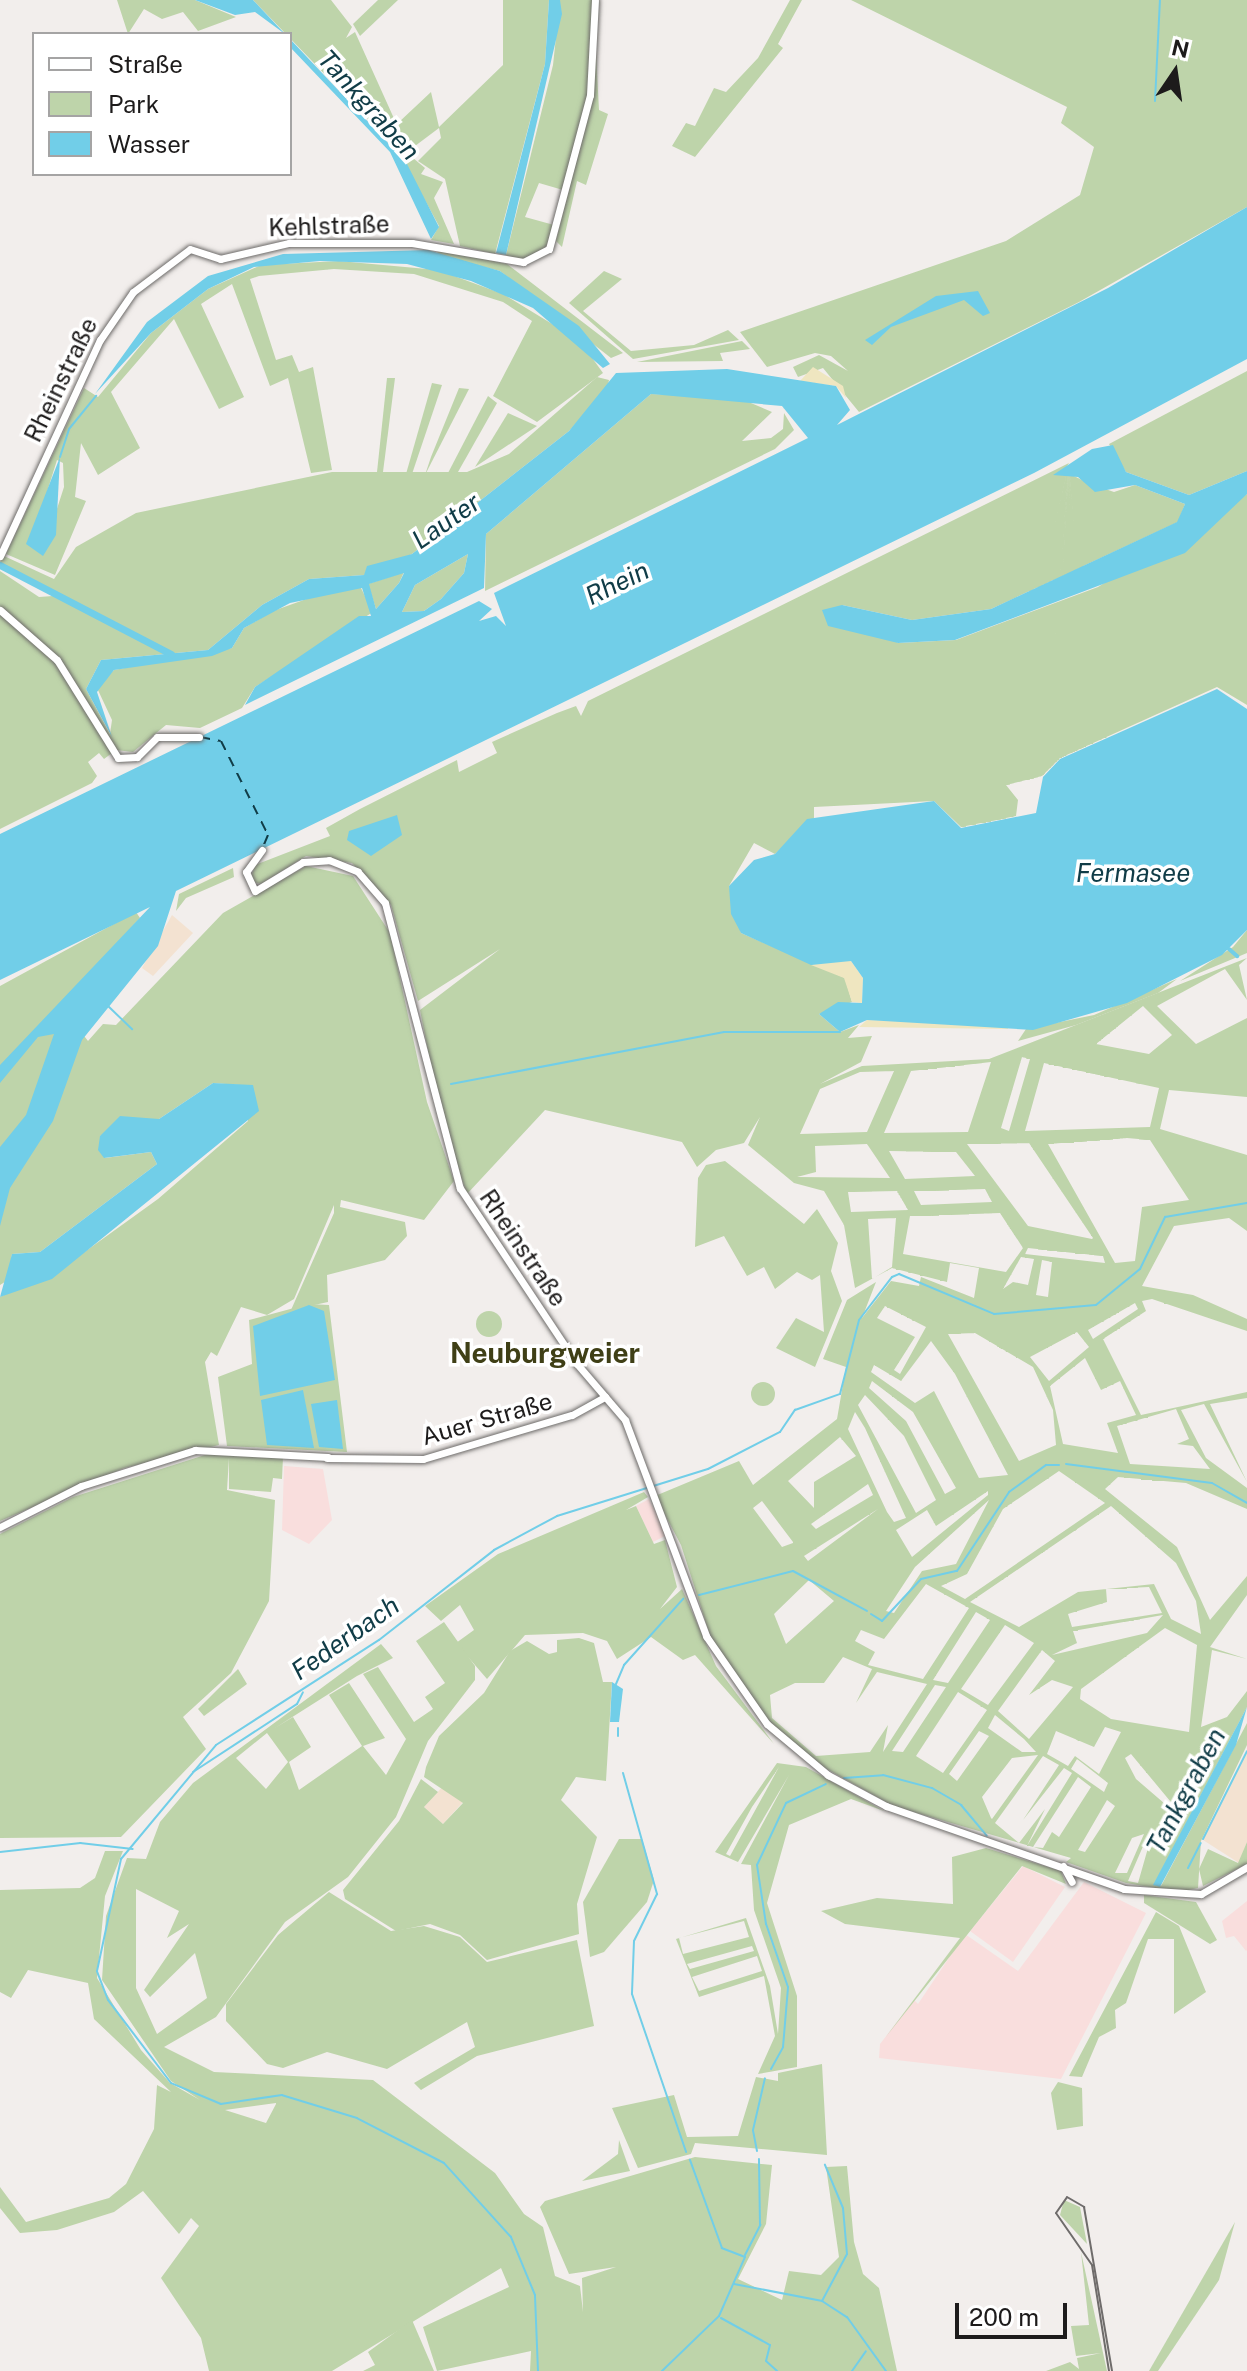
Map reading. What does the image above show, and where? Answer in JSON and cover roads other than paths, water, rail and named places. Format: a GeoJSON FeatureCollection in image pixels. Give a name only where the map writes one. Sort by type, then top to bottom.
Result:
{"type":"FeatureCollection","features":[{"type":"Feature","properties":{"kind":"main road","name":"Kehlstraße"},"geometry":{"type":"LineString","coordinates":[[192,248],[220,259],[298,242],[424,244],[514,262],[537,258],[553,245],[590,95],[595,0]]}},
{"type":"Feature","properties":{"kind":"main road","name":"Rheinstraße"},"geometry":{"type":"LineString","coordinates":[[0,556],[100,340],[133,292],[192,248]]}},
{"type":"Feature","properties":{"kind":"main road"},"geometry":{"type":"LineString","coordinates":[[0,610],[62,667],[113,755],[132,759],[157,737],[199,737]]}},
{"type":"Feature","properties":{"kind":"main road","name":"Rheinstraße"},"geometry":{"type":"LineString","coordinates":[[262,850],[246,872],[255,891],[317,859],[344,864],[373,886],[394,925],[460,1188],[640,1448],[647,1488],[716,1655],[787,1743],[886,1806],[1115,1883],[1202,1893],[1247,1867]]}},
{"type":"Feature","properties":{"kind":"main road","name":"Auer Straße"},"geometry":{"type":"LineString","coordinates":[[0,1527],[81,1486],[224,1448],[328,1457],[423,1459],[572,1415],[605,1397]]}},
{"type":"Feature","properties":{"kind":"main road"},"geometry":{"type":"LineString","coordinates":[[1062,1864],[1072,1882]]}},
{"type":"Feature","properties":{"kind":"water"},"geometry":{"type":"Polygon","coordinates":[[[195,0],[253,0],[283,32],[255,12],[235,15],[195,0]]]}},
{"type":"Feature","properties":{"kind":"water"},"geometry":{"type":"Polygon","coordinates":[[[549,0],[560,0],[562,14],[506,255],[496,253],[545,64],[549,0]]]}},
{"type":"Feature","properties":{"kind":"water"},"geometry":{"type":"Polygon","coordinates":[[[292,41],[406,162],[439,227],[431,239],[390,152],[292,49],[292,41]]]}},
{"type":"Feature","properties":{"kind":"water","name":"Rhein"},"geometry":{"type":"Polygon","coordinates":[[[1247,207],[1247,359],[1034,473],[176,891],[158,946],[82,1040],[53,1121],[10,1188],[0,1226],[0,1147],[26,1115],[54,1034],[38,1037],[0,1083],[0,1065],[150,907],[0,980],[0,834],[479,601],[492,609],[479,621],[496,616],[506,626],[494,593],[808,438],[782,406],[651,394],[486,534],[484,588],[245,705],[255,687],[359,616],[371,616],[362,588],[290,603],[244,628],[232,648],[212,656],[114,670],[97,692],[112,737],[86,689],[101,660],[208,650],[262,605],[309,579],[364,575],[367,566],[412,554],[569,431],[616,373],[727,369],[836,386],[850,410],[837,425],[1108,288],[1247,207]],[[468,554],[415,585],[402,612],[424,611],[441,599],[464,573],[468,554]],[[404,573],[369,584],[376,609],[399,583],[404,573]]]}},
{"type":"Feature","properties":{"kind":"water"},"geometry":{"type":"Polygon","coordinates":[[[428,250],[500,271],[579,326],[610,364],[603,368],[533,308],[471,281],[407,264],[320,261],[254,267],[208,289],[151,333],[95,394],[147,322],[208,276],[283,254],[428,250]]]}},
{"type":"Feature","properties":{"kind":"water"},"geometry":{"type":"Polygon","coordinates":[[[978,291],[990,313],[983,316],[964,300],[891,327],[872,345],[865,340],[936,296],[978,291]]]}},
{"type":"Feature","properties":{"kind":"water"},"geometry":{"type":"Polygon","coordinates":[[[1113,445],[1126,472],[1189,495],[1247,471],[1247,494],[1185,553],[955,640],[898,643],[828,626],[822,610],[842,605],[912,620],[991,609],[1177,522],[1185,504],[1135,485],[1095,492],[1078,477],[1053,475],[1092,449],[1113,445]]]}},
{"type":"Feature","properties":{"kind":"water"},"geometry":{"type":"Polygon","coordinates":[[[60,457],[56,535],[43,556],[26,544],[60,457]]]}},
{"type":"Feature","properties":{"kind":"water","name":"Fermasee"},"geometry":{"type":"Polygon","coordinates":[[[1217,689],[1247,709],[1247,930],[1222,955],[1127,1003],[1033,1030],[867,1020],[840,1032],[819,1014],[838,1002],[862,1003],[863,978],[851,961],[811,965],[741,933],[731,914],[729,886],[754,860],[775,854],[807,819],[934,801],[961,828],[1036,813],[1043,777],[1060,759],[1217,689]]]}},
{"type":"Feature","properties":{"kind":"water"},"geometry":{"type":"Polygon","coordinates":[[[397,815],[402,835],[371,856],[347,840],[349,831],[397,815]]]}},
{"type":"Feature","properties":{"kind":"water"},"geometry":{"type":"Polygon","coordinates":[[[213,1083],[253,1085],[259,1111],[52,1279],[0,1297],[12,1254],[40,1252],[157,1164],[151,1152],[104,1158],[98,1150],[100,1136],[120,1116],[159,1119],[213,1083]]]}},
{"type":"Feature","properties":{"kind":"water"},"geometry":{"type":"Polygon","coordinates":[[[309,1305],[324,1311],[335,1380],[260,1396],[253,1326],[309,1305]]]}},
{"type":"Feature","properties":{"kind":"water"},"geometry":{"type":"Polygon","coordinates":[[[303,1390],[314,1448],[267,1445],[261,1400],[303,1390]]]}},
{"type":"Feature","properties":{"kind":"water"},"geometry":{"type":"Polygon","coordinates":[[[337,1400],[343,1449],[319,1447],[311,1404],[337,1400]]]}},
{"type":"Feature","properties":{"kind":"water"},"geometry":{"type":"Polygon","coordinates":[[[612,1682],[623,1689],[619,1722],[610,1722],[612,1682]]]}},
{"type":"Feature","properties":{"kind":"water"},"geometry":{"type":"Polygon","coordinates":[[[1247,1707],[1236,1745],[1160,1887],[1153,1885],[1247,1707]]]}},
{"type":"Feature","properties":{"kind":"waterway"},"geometry":{"type":"LineString","coordinates":[[1155,101],[1160,0]]}},
{"type":"Feature","properties":{"kind":"waterway"},"geometry":{"type":"LineString","coordinates":[[60,457],[69,429],[96,396]]}},
{"type":"Feature","properties":{"kind":"waterway","name":"Lauter"},"geometry":{"type":"LineString","coordinates":[[0,565],[171,654]]}},
{"type":"Feature","properties":{"kind":"waterway","name":"Tankgraben"},"geometry":{"type":"LineString","coordinates":[[1229,949],[1237,956]]}},
{"type":"Feature","properties":{"kind":"waterway"},"geometry":{"type":"LineString","coordinates":[[107,1005],[132,1029]]}},
{"type":"Feature","properties":{"kind":"waterway"},"geometry":{"type":"LineString","coordinates":[[451,1084],[724,1032],[840,1032]]}},
{"type":"Feature","properties":{"kind":"waterway","name":"Federbach"},"geometry":{"type":"LineString","coordinates":[[538,2371],[535,2295],[511,2237],[444,2163],[357,2118],[282,2095],[221,2104],[171,2083],[108,2000],[97,1971],[121,1859],[216,1745],[379,1640],[494,1550],[557,1516],[708,1469],[780,1432],[795,1410],[840,1394],[859,1320],[892,1277],[899,1274],[994,1314],[1096,1305],[1140,1269],[1165,1217],[1247,1203]]}},
{"type":"Feature","properties":{"kind":"waterway"},"geometry":{"type":"LineString","coordinates":[[1066,1464],[1212,1483],[1247,1503]]}},
{"type":"Feature","properties":{"kind":"waterway"},"geometry":{"type":"LineString","coordinates":[[871,1614],[882,1621],[921,1579],[957,1571],[1009,1492],[1046,1465],[1059,1465]]}},
{"type":"Feature","properties":{"kind":"waterway"},"geometry":{"type":"LineString","coordinates":[[699,1595],[793,1571],[867,1611]]}},
{"type":"Feature","properties":{"kind":"waterway"},"geometry":{"type":"LineString","coordinates":[[616,1684],[624,1665],[683,1599]]}},
{"type":"Feature","properties":{"kind":"waterway"},"geometry":{"type":"LineString","coordinates":[[193,1772],[297,1704],[303,1692]]}},
{"type":"Feature","properties":{"kind":"waterway"},"geometry":{"type":"LineString","coordinates":[[618,1728],[618,1736]]}},
{"type":"Feature","properties":{"kind":"waterway"},"geometry":{"type":"LineString","coordinates":[[1203,1839],[1247,1751]]}},
{"type":"Feature","properties":{"kind":"waterway"},"geometry":{"type":"LineString","coordinates":[[623,1773],[657,1894],[634,1941],[632,1994],[686,2152]]}},
{"type":"Feature","properties":{"kind":"waterway"},"geometry":{"type":"LineString","coordinates":[[844,1778],[883,1775],[932,1788],[961,1805],[987,1836]]}},
{"type":"Feature","properties":{"kind":"waterway"},"geometry":{"type":"LineString","coordinates":[[771,2069],[783,2047],[788,1987],[766,1924],[757,1865],[786,1803],[826,1784]]}},
{"type":"Feature","properties":{"kind":"waterway"},"geometry":{"type":"LineString","coordinates":[[0,1852],[80,1843],[133,1849]]}},
{"type":"Feature","properties":{"kind":"waterway"},"geometry":{"type":"LineString","coordinates":[[1188,1868],[1201,1843]]}},
{"type":"Feature","properties":{"kind":"waterway"},"geometry":{"type":"LineString","coordinates":[[757,2151],[753,2130],[765,2078]]}},
{"type":"Feature","properties":{"kind":"waterway"},"geometry":{"type":"LineString","coordinates":[[745,2255],[760,2225],[759,2159]]}},
{"type":"Feature","properties":{"kind":"waterway"},"geometry":{"type":"LineString","coordinates":[[662,2371],[719,2316],[745,2257],[722,2248],[690,2160]]}},
{"type":"Feature","properties":{"kind":"waterway"},"geometry":{"type":"LineString","coordinates":[[822,2301],[847,2254],[843,2208],[825,2165]]}},
{"type":"Feature","properties":{"kind":"waterway"},"geometry":{"type":"LineString","coordinates":[[734,2284],[822,2301],[847,2317],[886,2371]]}},
{"type":"Feature","properties":{"kind":"waterway"},"geometry":{"type":"LineString","coordinates":[[721,2318],[770,2345],[766,2361],[777,2371]]}},
{"type":"Feature","properties":{"kind":"waterway"},"geometry":{"type":"LineString","coordinates":[[852,2371],[866,2351]]}},
{"type":"Feature","properties":{"kind":"tram line"},"geometry":{"type":"LineString","coordinates":[[1109,2371],[1092,2265],[1056,2213],[1067,2197],[1084,2207],[1112,2371]]}},
{"type":"Feature","properties":{"kind":"district","name":"Neuburgweier"},"geometry":{"type":"Point","coordinates":[545,1353]}}]}
